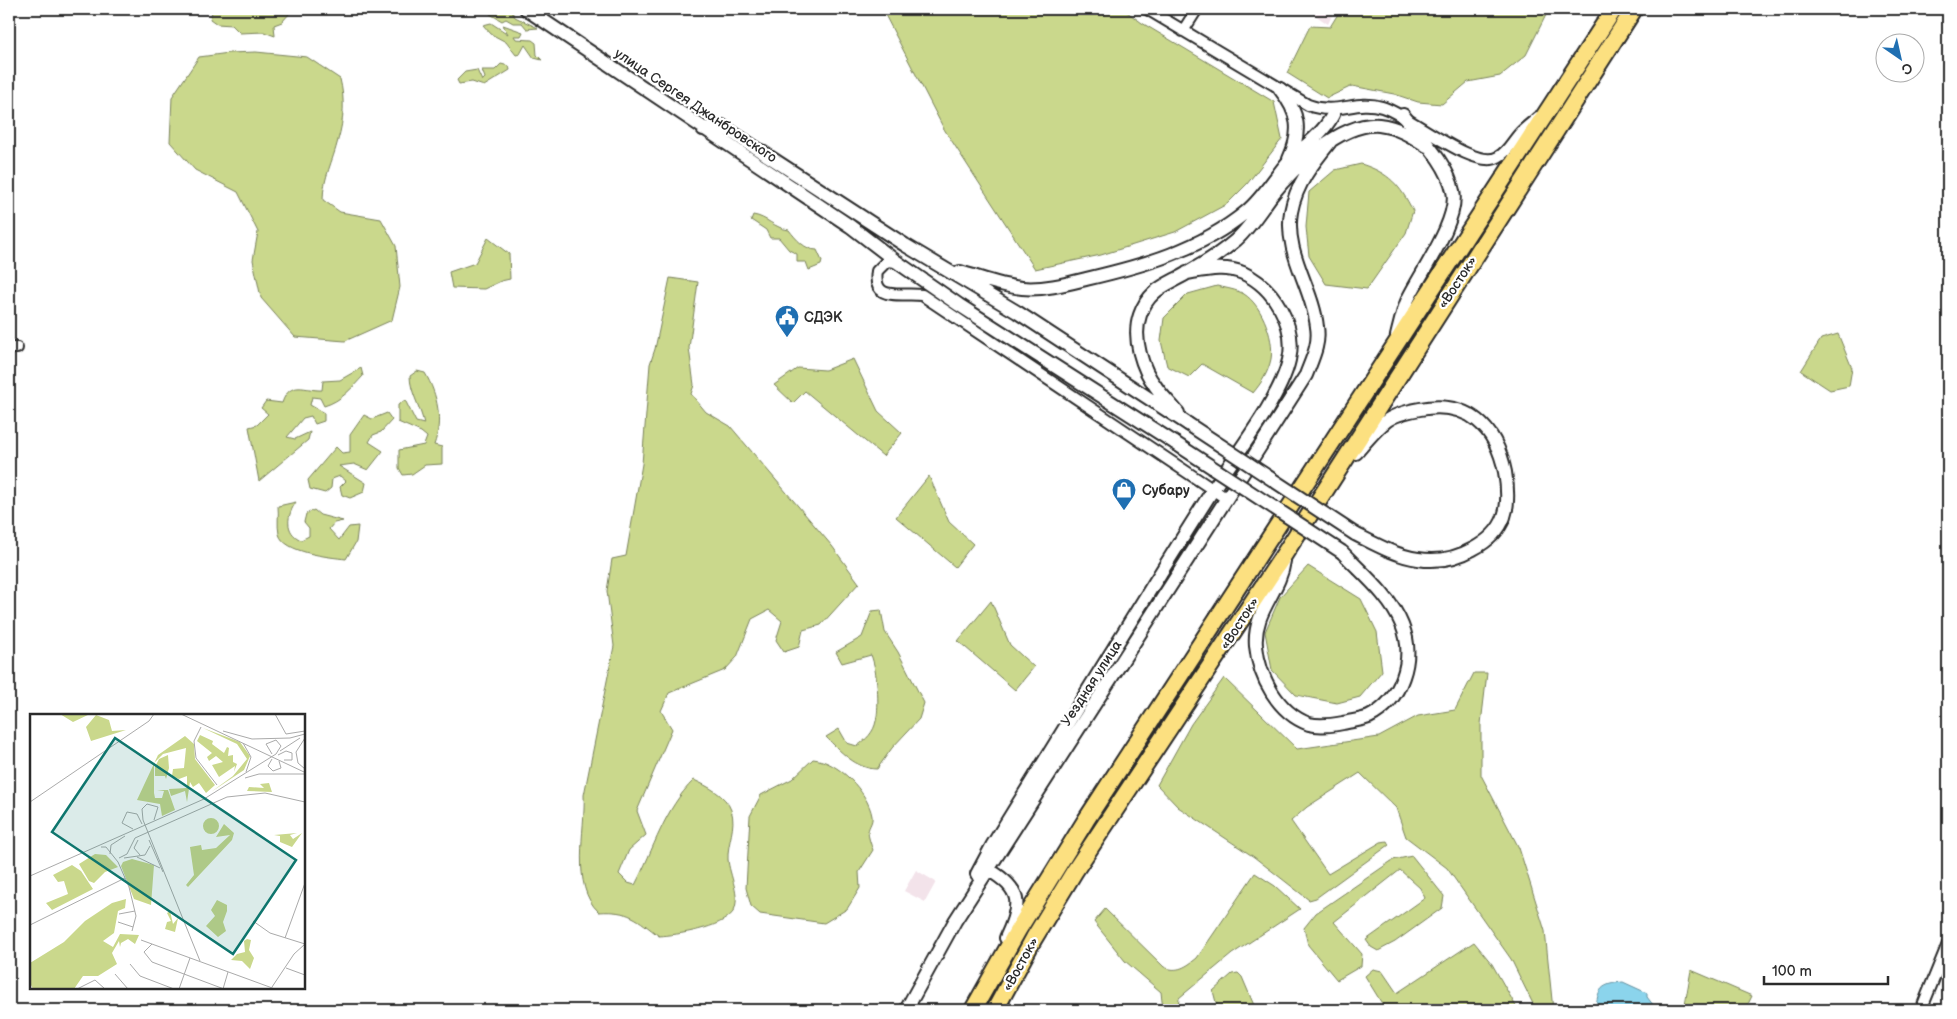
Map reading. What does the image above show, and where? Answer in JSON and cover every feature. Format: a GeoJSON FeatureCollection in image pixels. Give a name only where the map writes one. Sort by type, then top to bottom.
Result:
{"type":"FeatureCollection","features":[{"type":"Feature","properties":{"kind":"highway","name":"«Восток»"},"geometry":{"type":"LineString","coordinates":[[973,1010],[1023,921],[1086,820],[1614,9]]}},
{"type":"Feature","properties":{"kind":"highway","name":"«Восток»"},"geometry":{"type":"LineString","coordinates":[[995,1010],[1034,938],[1074,872],[1285,553],[1634,9]]}},
{"type":"Feature","properties":{"kind":"street","name":"улица Сергея Джанбровского"},"geometry":{"type":"LineString","coordinates":[[526,9],[850,226],[897,262],[959,305],[1342,552],[1393,609],[1405,636],[1406,663],[1396,691],[1377,712],[1366,718],[1325,726],[1310,724],[1297,718],[1276,699],[1261,671],[1257,656],[1256,627],[1262,609],[1283,566],[1285,553]]}},
{"type":"Feature","properties":{"kind":"street"},"geometry":{"type":"LineString","coordinates":[[1146,9],[1308,105],[1335,110],[1365,103],[1402,115],[1458,150],[1475,158],[1490,160],[1503,154],[1522,131],[1549,109]]}},
{"type":"Feature","properties":{"kind":"street"},"geometry":{"type":"LineString","coordinates":[[1183,31],[1197,9]]}},
{"type":"Feature","properties":{"kind":"street"},"geometry":{"type":"LineString","coordinates":[[1272,195],[1293,148],[1297,130],[1292,104],[1280,89]]}},
{"type":"Feature","properties":{"kind":"street"},"geometry":{"type":"LineString","coordinates":[[938,265],[1000,285],[1024,288],[1075,282],[1175,254],[1222,229],[1246,212],[1265,194],[1285,166],[1330,121],[1335,110]]}},
{"type":"Feature","properties":{"kind":"street"},"geometry":{"type":"LineString","coordinates":[[1395,343],[1407,302],[1449,224],[1454,208],[1454,192],[1447,174],[1402,115]]}},
{"type":"Feature","properties":{"kind":"street"},"geometry":{"type":"LineString","coordinates":[[1188,424],[1156,387],[1147,372],[1140,352],[1137,334],[1140,315],[1150,297],[1164,283],[1187,273],[1236,239],[1297,168],[1341,134],[1359,127],[1376,125],[1391,127],[1427,146]]}},
{"type":"Feature","properties":{"kind":"street"},"geometry":{"type":"LineString","coordinates":[[703,128],[722,126],[938,265],[1017,312],[1355,534],[1391,551],[1420,559],[1438,560],[1462,555],[1482,544],[1497,529],[1506,512],[1509,497],[1501,452],[1492,436],[1480,422],[1464,412],[1434,406],[1410,411],[1386,421],[1334,476]]}},
{"type":"Feature","properties":{"kind":"street","name":"Уездная улица"},"geometry":{"type":"LineString","coordinates":[[906,1010],[985,868],[1306,375],[1316,350],[1318,328],[1297,265],[1290,234],[1291,212],[1306,173],[1330,142]]}},
{"type":"Feature","properties":{"kind":"street"},"geometry":{"type":"LineString","coordinates":[[871,242],[879,254],[881,265],[876,278],[880,290],[892,295],[922,295],[1227,499]]}},
{"type":"Feature","properties":{"kind":"street"},"geometry":{"type":"LineString","coordinates":[[881,265],[887,261],[897,262]]}},
{"type":"Feature","properties":{"kind":"street","name":"Уездная улица"},"geometry":{"type":"LineString","coordinates":[[985,868],[992,846],[1212,490],[1274,396],[1286,372],[1291,342],[1288,326],[1282,310],[1259,283],[1242,272],[1222,268],[1187,273]]}},
{"type":"Feature","properties":{"kind":"street"},"geometry":{"type":"LineString","coordinates":[[984,991],[1016,912],[1014,893],[1011,886],[1007,881],[985,868]]}},
{"type":"Feature","properties":{"kind":"street"},"geometry":{"type":"LineString","coordinates":[[1921,1010],[1948,944]]}},
{"type":"Feature","properties":{"kind":"shaded area"},"geometry":{"type":"Polygon","coordinates":[[[1306,9],[1335,9],[1328,24],[1306,9]]]}},
{"type":"Feature","properties":{"kind":"shaded area"},"geometry":{"type":"Polygon","coordinates":[[[916,870],[936,882],[925,902],[904,891],[916,870]]]}},
{"type":"Feature","properties":{"kind":"green space"},"geometry":{"type":"Polygon","coordinates":[[[203,9],[289,9],[290,13],[282,22],[274,25],[275,36],[264,32],[240,33],[232,25],[217,24],[210,19],[212,12],[205,12],[203,9]]]}},
{"type":"Feature","properties":{"kind":"green space"},"geometry":{"type":"Polygon","coordinates":[[[492,9],[510,9],[515,17],[538,28],[527,29],[522,23],[513,23],[506,19],[502,21],[490,14],[492,9]]]}},
{"type":"Feature","properties":{"kind":"green space"},"geometry":{"type":"Polygon","coordinates":[[[882,9],[1123,9],[1142,23],[1274,102],[1282,139],[1247,184],[1227,204],[1175,232],[1101,255],[1035,269],[944,129],[882,9]]]}},
{"type":"Feature","properties":{"kind":"green space"},"geometry":{"type":"Polygon","coordinates":[[[1341,9],[1549,9],[1526,55],[1500,76],[1468,82],[1442,104],[1418,102],[1394,94],[1352,86],[1327,98],[1287,73],[1310,26],[1330,27],[1341,9]]]}},
{"type":"Feature","properties":{"kind":"green space"},"geometry":{"type":"Polygon","coordinates":[[[491,23],[508,34],[503,25],[523,32],[521,36],[514,36],[516,39],[532,40],[536,43],[537,55],[542,60],[534,58],[525,45],[520,54],[516,55],[506,42],[491,34],[483,25],[491,23]]]}},
{"type":"Feature","properties":{"kind":"green space"},"geometry":{"type":"Polygon","coordinates":[[[256,52],[307,57],[340,79],[343,102],[342,125],[326,177],[323,200],[340,212],[381,219],[396,246],[400,287],[392,320],[345,341],[295,337],[261,298],[253,260],[258,232],[238,192],[195,170],[170,142],[172,97],[199,57],[256,52]]]}},
{"type":"Feature","properties":{"kind":"green space"},"geometry":{"type":"Polygon","coordinates":[[[501,64],[509,66],[510,70],[484,86],[472,82],[459,84],[457,80],[465,72],[477,70],[482,81],[485,78],[482,70],[495,70],[501,64]]]}},
{"type":"Feature","properties":{"kind":"green space"},"geometry":{"type":"Polygon","coordinates":[[[1361,164],[1379,171],[1393,181],[1413,211],[1406,233],[1367,289],[1326,284],[1309,256],[1306,227],[1309,192],[1335,170],[1361,164]]]}},
{"type":"Feature","properties":{"kind":"green space"},"geometry":{"type":"Polygon","coordinates":[[[753,215],[789,230],[805,246],[817,250],[822,261],[821,265],[809,270],[806,262],[797,262],[797,254],[789,250],[779,238],[770,238],[766,230],[751,220],[753,215]]]}},
{"type":"Feature","properties":{"kind":"green space"},"geometry":{"type":"Polygon","coordinates":[[[488,238],[509,254],[510,279],[484,289],[452,288],[449,272],[475,263],[488,238]]]}},
{"type":"Feature","properties":{"kind":"green space"},"geometry":{"type":"Polygon","coordinates":[[[670,278],[698,282],[689,348],[694,385],[691,394],[706,412],[730,426],[832,546],[859,583],[821,625],[803,630],[799,647],[784,652],[776,640],[782,621],[769,610],[752,619],[737,657],[725,670],[669,693],[661,711],[672,729],[637,811],[646,835],[629,850],[619,874],[628,883],[635,885],[667,816],[694,780],[721,795],[731,810],[733,822],[728,859],[736,900],[733,912],[719,922],[699,930],[659,936],[645,925],[625,914],[599,912],[590,901],[585,888],[581,857],[584,795],[614,646],[607,591],[612,559],[626,556],[642,464],[650,364],[670,278]]]}},
{"type":"Feature","properties":{"kind":"green space"},"geometry":{"type":"Polygon","coordinates":[[[1217,286],[1237,291],[1247,296],[1260,311],[1268,331],[1272,350],[1271,359],[1264,377],[1253,393],[1202,364],[1189,377],[1167,366],[1161,341],[1164,318],[1188,294],[1217,286]]]}},
{"type":"Feature","properties":{"kind":"green space"},"geometry":{"type":"Polygon","coordinates":[[[1838,334],[1852,368],[1849,386],[1830,390],[1801,371],[1821,339],[1838,334]]]}},
{"type":"Feature","properties":{"kind":"green space"},"geometry":{"type":"Polygon","coordinates":[[[853,359],[878,411],[902,433],[883,456],[805,391],[793,403],[774,385],[798,368],[825,370],[853,359]]]}},
{"type":"Feature","properties":{"kind":"green space"},"geometry":{"type":"Polygon","coordinates":[[[361,368],[363,376],[336,401],[324,406],[320,398],[312,397],[310,405],[324,413],[324,421],[315,424],[311,416],[303,418],[287,437],[295,439],[310,432],[308,440],[259,481],[249,427],[257,425],[268,414],[261,408],[266,401],[282,403],[289,391],[299,388],[322,390],[323,381],[340,380],[361,368]]]}},
{"type":"Feature","properties":{"kind":"green space"},"geometry":{"type":"Polygon","coordinates":[[[417,371],[425,373],[436,399],[439,417],[434,445],[442,447],[442,464],[425,465],[412,474],[403,475],[399,468],[399,450],[424,445],[427,437],[421,432],[398,422],[398,405],[405,400],[416,422],[424,424],[410,382],[410,376],[417,371]]]}},
{"type":"Feature","properties":{"kind":"green space"},"geometry":{"type":"Polygon","coordinates":[[[387,413],[392,420],[381,432],[373,435],[369,442],[383,451],[368,470],[354,464],[339,466],[366,483],[364,492],[350,498],[342,495],[340,487],[346,481],[340,476],[332,479],[331,488],[325,493],[310,489],[308,480],[336,447],[342,453],[350,452],[350,435],[364,415],[372,419],[387,413]]]}},
{"type":"Feature","properties":{"kind":"green space"},"geometry":{"type":"Polygon","coordinates":[[[929,476],[949,522],[973,544],[955,567],[896,517],[929,476]]]}},
{"type":"Feature","properties":{"kind":"green space"},"geometry":{"type":"Polygon","coordinates":[[[296,502],[289,518],[289,523],[292,533],[301,540],[309,536],[309,528],[304,522],[306,514],[314,510],[320,515],[343,521],[334,523],[329,529],[339,540],[349,527],[358,526],[356,542],[346,559],[298,550],[289,546],[283,540],[278,531],[278,506],[296,502]]]}},
{"type":"Feature","properties":{"kind":"green space"},"geometry":{"type":"Polygon","coordinates":[[[1308,566],[1361,599],[1377,632],[1382,671],[1360,697],[1337,703],[1296,695],[1272,670],[1265,632],[1280,597],[1308,566]]]}},
{"type":"Feature","properties":{"kind":"green space"},"geometry":{"type":"Polygon","coordinates":[[[991,601],[1010,645],[1034,667],[1015,690],[958,641],[991,601]]]}},
{"type":"Feature","properties":{"kind":"green space"},"geometry":{"type":"Polygon","coordinates":[[[881,610],[885,632],[898,652],[924,703],[919,719],[892,748],[877,769],[855,763],[826,737],[839,729],[847,743],[857,746],[866,738],[875,725],[878,697],[875,669],[871,655],[842,663],[836,652],[862,637],[872,611],[881,610]]]}},
{"type":"Feature","properties":{"kind":"green space"},"geometry":{"type":"Polygon","coordinates":[[[1474,673],[1487,673],[1481,724],[1481,775],[1519,848],[1545,931],[1553,1010],[1536,1010],[1511,959],[1447,868],[1406,837],[1396,808],[1360,773],[1307,807],[1291,821],[1328,874],[1381,842],[1387,841],[1389,845],[1316,898],[1309,900],[1254,857],[1178,807],[1157,785],[1191,724],[1224,678],[1297,749],[1379,737],[1418,716],[1455,710],[1474,673]]]}},
{"type":"Feature","properties":{"kind":"green space"},"geometry":{"type":"Polygon","coordinates":[[[813,759],[832,765],[850,779],[865,797],[872,818],[868,831],[873,850],[859,872],[860,888],[847,909],[824,923],[760,914],[751,906],[746,888],[750,816],[761,795],[792,779],[813,759]]]}},
{"type":"Feature","properties":{"kind":"green space"},"geometry":{"type":"Polygon","coordinates":[[[1412,856],[1444,896],[1442,908],[1395,942],[1378,951],[1371,947],[1366,940],[1425,898],[1420,888],[1400,870],[1334,922],[1362,954],[1361,966],[1337,980],[1308,945],[1304,928],[1316,913],[1393,860],[1412,856]]]}},
{"type":"Feature","properties":{"kind":"green space"},"geometry":{"type":"Polygon","coordinates":[[[1255,873],[1275,886],[1300,909],[1232,954],[1179,998],[1178,1010],[1163,1010],[1161,992],[1125,961],[1094,922],[1105,909],[1164,967],[1169,969],[1181,968],[1197,958],[1255,873]]]}},
{"type":"Feature","properties":{"kind":"green space"},"geometry":{"type":"Polygon","coordinates":[[[1474,942],[1492,964],[1518,1010],[1386,1010],[1365,976],[1373,969],[1382,971],[1397,993],[1474,942]]]}},
{"type":"Feature","properties":{"kind":"green space"},"geometry":{"type":"Polygon","coordinates":[[[1691,970],[1752,996],[1745,1010],[1684,1010],[1691,970]]]}},
{"type":"Feature","properties":{"kind":"green space"},"geometry":{"type":"Polygon","coordinates":[[[1238,973],[1242,977],[1256,1010],[1218,1010],[1213,991],[1232,974],[1238,973]]]}},
{"type":"Feature","properties":{"kind":"water"},"geometry":{"type":"Polygon","coordinates":[[[1623,982],[1647,993],[1647,997],[1657,1010],[1596,1010],[1599,992],[1605,986],[1623,982]]]}},
{"type":"Feature","properties":{"kind":"place","name":"СДЭК"},"geometry":{"type":"Point","coordinates":[787,338]}},
{"type":"Feature","properties":{"kind":"place","name":"Субару"},"geometry":{"type":"Point","coordinates":[1124,511]}}]}
